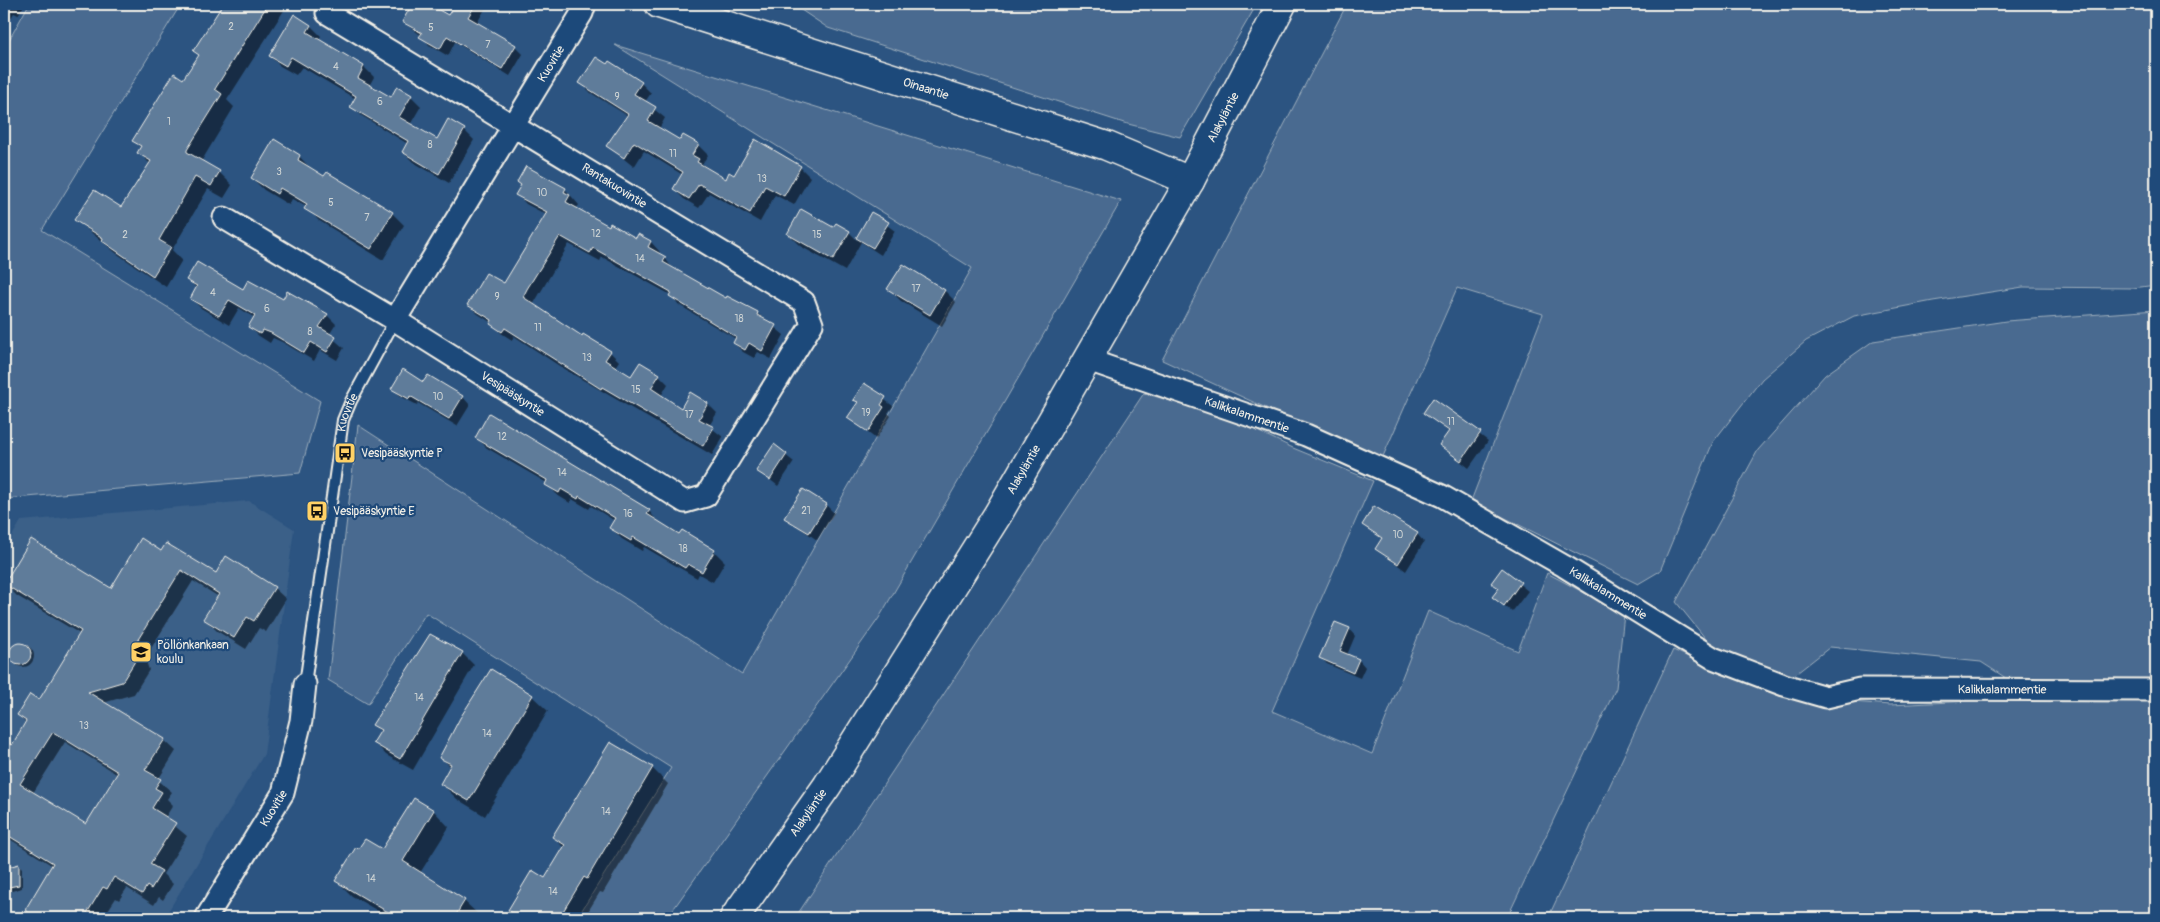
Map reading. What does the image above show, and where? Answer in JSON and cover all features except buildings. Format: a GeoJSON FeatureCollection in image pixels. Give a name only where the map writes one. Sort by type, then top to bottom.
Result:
{"type":"FeatureCollection","features":[{"type":"Feature","properties":{"kind":"main road","name":"Oinaantie"},"geometry":{"type":"LineString","coordinates":[[660,4],[1107,146],[1190,181]]}},
{"type":"Feature","properties":{"kind":"main road","name":"Alakyläntie"},"geometry":{"type":"LineString","coordinates":[[734,918],[827,786],[998,514],[1190,181],[1282,4]]}},
{"type":"Feature","properties":{"kind":"street","name":"Kuovitie"},"geometry":{"type":"LineString","coordinates":[[395,320],[582,13],[585,4]]}},
{"type":"Feature","properties":{"kind":"street","name":"Rantakuovintie"},"geometry":{"type":"LineString","coordinates":[[327,13],[514,124],[804,302],[812,324],[766,401]]}},
{"type":"Feature","properties":{"kind":"street","name":"Vesipääskyntie"},"geometry":{"type":"LineString","coordinates":[[224,218],[395,320],[685,502],[706,496],[766,401]]}},
{"type":"Feature","properties":{"kind":"street","name":"Kalikkalammentie"},"geometry":{"type":"LineString","coordinates":[[1088,360],[1306,435],[1442,496],[1564,566],[1713,658],[1784,685],[1826,697],[1860,689],[2156,690]]}},
{"type":"Feature","properties":{"kind":"street","name":"Kuovitie"},"geometry":{"type":"LineString","coordinates":[[206,918],[283,793],[299,728],[305,684]]}},
{"type":"Feature","properties":{"kind":"lane","name":"Kuovitie"},"geometry":{"type":"LineString","coordinates":[[305,684],[343,420],[350,401],[395,320]]}},
{"type":"Feature","properties":{"kind":"shaded area"},"geometry":{"type":"Polygon","coordinates":[[[29,4],[181,4],[42,230],[320,401],[300,473],[4,499],[4,49],[29,4]]]}},
{"type":"Feature","properties":{"kind":"shaded area"},"geometry":{"type":"Polygon","coordinates":[[[792,4],[1257,4],[1180,137],[1124,123],[828,28],[792,4]]]}},
{"type":"Feature","properties":{"kind":"shaded area"},"geometry":{"type":"Polygon","coordinates":[[[1347,4],[2156,4],[2156,285],[2133,288],[2023,287],[1933,301],[1854,316],[1806,341],[1762,379],[1713,442],[1660,571],[1638,584],[1471,501],[1543,314],[1457,288],[1381,461],[1162,360],[1347,4]]]}},
{"type":"Feature","properties":{"kind":"shaded area"},"geometry":{"type":"Polygon","coordinates":[[[615,45],[1121,201],[879,618],[667,918],[577,918],[671,768],[426,613],[368,704],[328,680],[358,425],[742,674],[972,268],[615,45]]]}},
{"type":"Feature","properties":{"kind":"shaded area"},"geometry":{"type":"Polygon","coordinates":[[[2156,310],[2156,679],[2020,687],[1981,662],[1830,647],[1788,680],[1714,649],[1676,602],[1758,450],[1825,375],[1873,341],[2006,321],[2156,310]]]}},
{"type":"Feature","properties":{"kind":"shaded area"},"geometry":{"type":"Polygon","coordinates":[[[1144,393],[1234,420],[1293,448],[1373,481],[1272,711],[1372,754],[1428,611],[1518,651],[1547,573],[1624,614],[1616,688],[1507,918],[795,918],[1144,393]]]}},
{"type":"Feature","properties":{"kind":"shaded area","name":"Pöllönkankaan koulu"},"geometry":{"type":"Polygon","coordinates":[[[249,501],[294,529],[264,754],[164,918],[4,918],[4,550],[21,521],[249,501]]]}},
{"type":"Feature","properties":{"kind":"shaded area"},"geometry":{"type":"Polygon","coordinates":[[[1673,650],[1722,672],[1826,700],[1890,705],[2113,694],[2156,694],[2156,918],[1548,918],[1673,650]]]}},
{"type":"Feature","properties":{"kind":"place","name":"Vesipääskyntie P"},"geometry":{"type":"Point","coordinates":[345,453]}},
{"type":"Feature","properties":{"kind":"place","name":"Vesipääskyntie E"},"geometry":{"type":"Point","coordinates":[317,511]}},
{"type":"Feature","properties":{"kind":"place","name":"Pöllönkankaan koulu"},"geometry":{"type":"Point","coordinates":[141,652]}}]}
